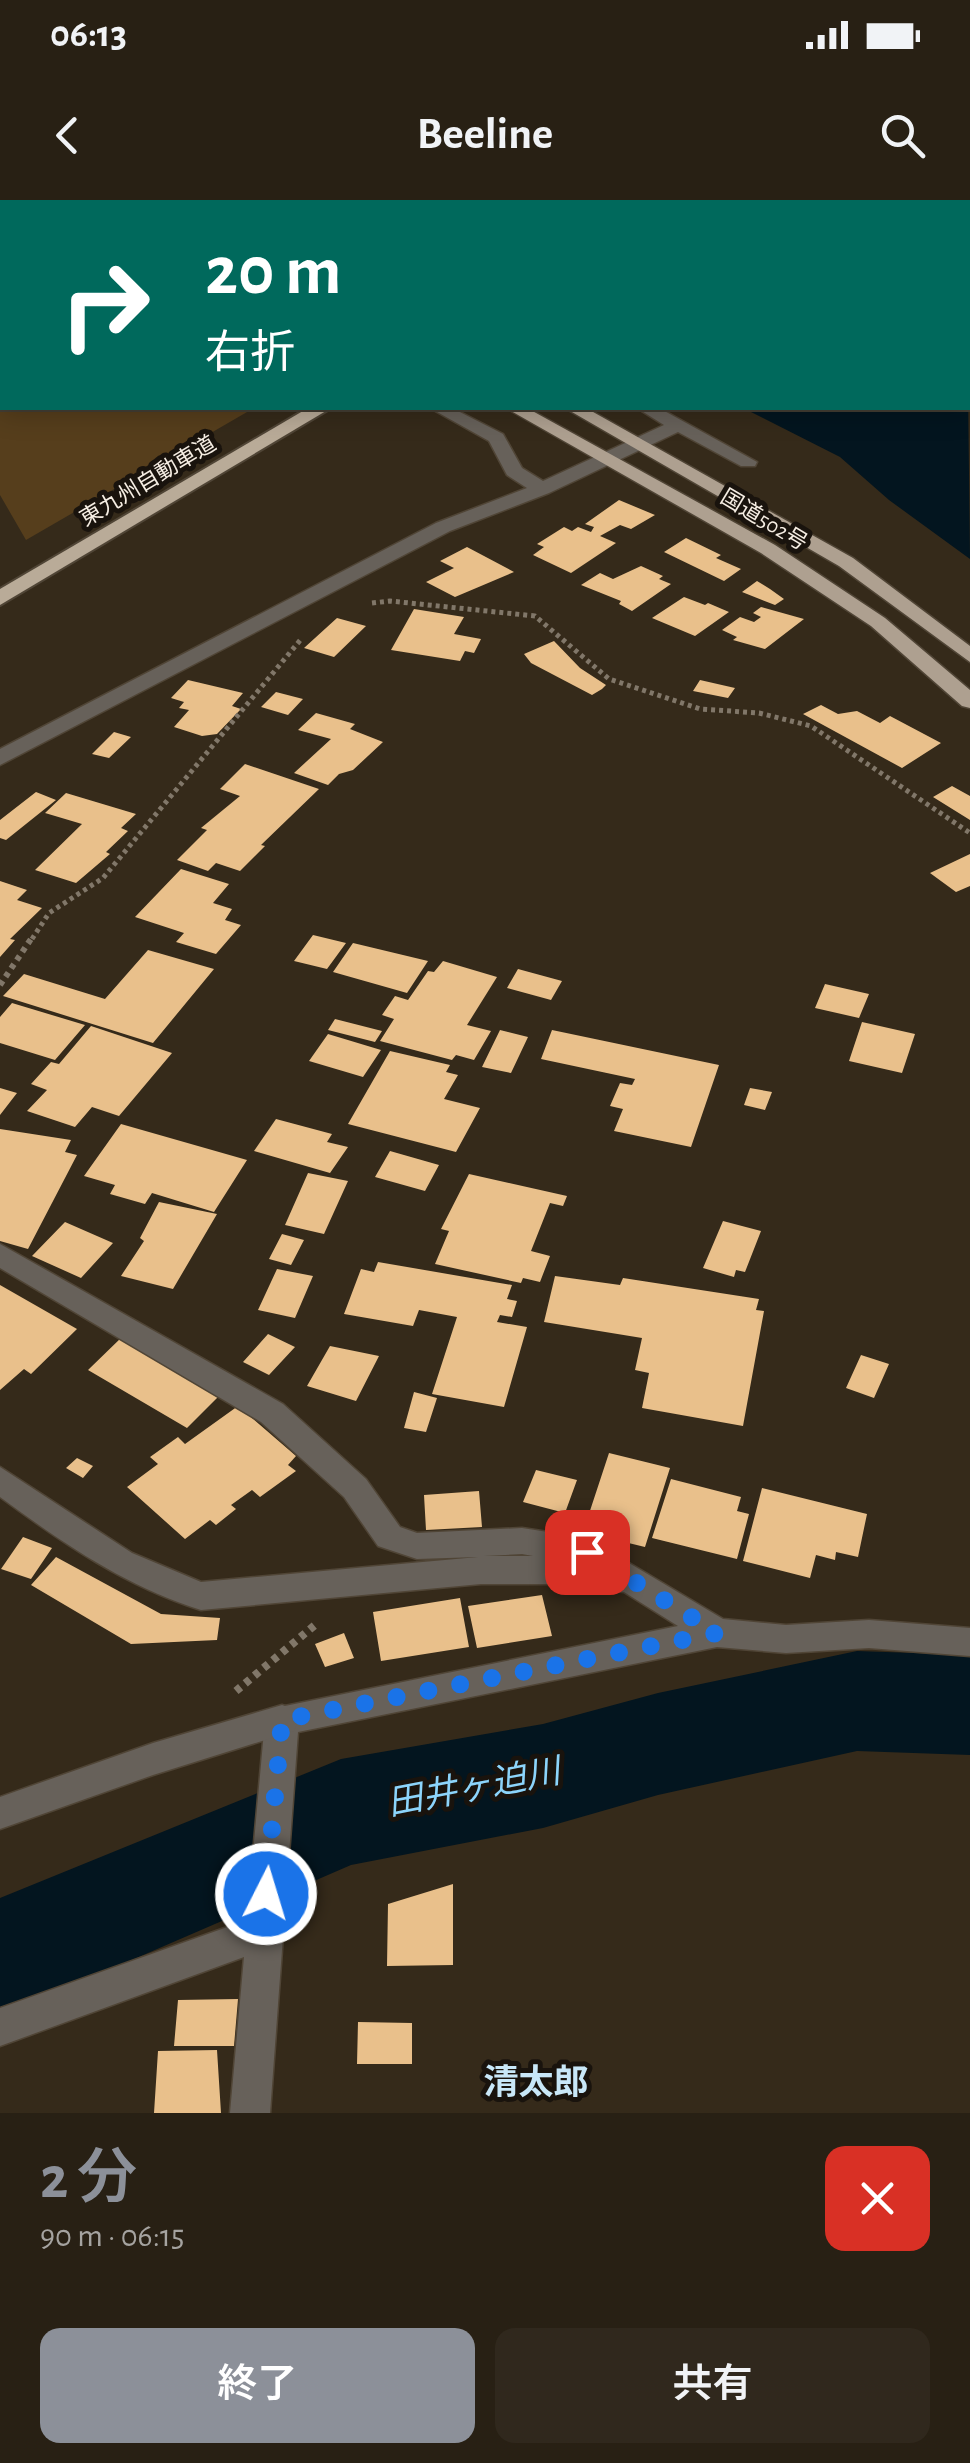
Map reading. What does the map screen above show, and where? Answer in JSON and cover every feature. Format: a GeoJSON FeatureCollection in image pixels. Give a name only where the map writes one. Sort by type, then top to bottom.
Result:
{"type":"FeatureCollection","features":[{"type":"Feature","properties":{"kind":"highway","name":"東九州自動車道"},"geometry":{"type":"LineString","coordinates":[[0,598],[317,410]]}},
{"type":"Feature","properties":{"kind":"highway","name":"国道502号"},"geometry":{"type":"LineString","coordinates":[[519,410],[768,550],[878,622],[970,701]]}},
{"type":"Feature","properties":{"kind":"highway","name":"国道502号"},"geometry":{"type":"LineString","coordinates":[[578,410],[846,562],[970,656]]}},
{"type":"Feature","properties":{"kind":"street"},"geometry":{"type":"LineString","coordinates":[[443,410],[496,438],[514,471],[542,489]]}},
{"type":"Feature","properties":{"kind":"street"},"geometry":{"type":"LineString","coordinates":[[650,410],[748,462]]}},
{"type":"Feature","properties":{"kind":"street"},"geometry":{"type":"LineString","coordinates":[[0,758],[443,527],[542,489],[678,424]]}},
{"type":"Feature","properties":{"kind":"street"},"geometry":{"type":"LineString","coordinates":[[0,1255],[272,1414],[355,1488],[389,1537],[416,1546],[522,1541],[587,1552],[717,1633]]}},
{"type":"Feature","properties":{"kind":"street"},"geometry":{"type":"LineString","coordinates":[[0,1480],[95,1548],[180,1591],[216,1598],[518,1570],[556,1570],[638,1581]]}},
{"type":"Feature","properties":{"kind":"street"},"geometry":{"type":"LineString","coordinates":[[0,1813],[282,1720],[717,1633],[786,1639],[868,1634],[970,1642]]}},
{"type":"Feature","properties":{"kind":"street"},"geometry":{"type":"LineString","coordinates":[[250,2113],[282,1720]]}},
{"type":"Feature","properties":{"kind":"street"},"geometry":{"type":"LineString","coordinates":[[0,2027],[264,1913]]}},
{"type":"Feature","properties":{"kind":"path"},"geometry":{"type":"LineString","coordinates":[[361,604],[390,602],[535,616],[609,679],[700,709],[758,713],[810,726],[970,833]]}},
{"type":"Feature","properties":{"kind":"path"},"geometry":{"type":"LineString","coordinates":[[0,986],[50,912],[104,878],[308,630]]}},
{"type":"Feature","properties":{"kind":"path"},"geometry":{"type":"LineString","coordinates":[[223,1738],[220,1704],[329,1614],[342,1584]]}},
{"type":"Feature","properties":{"kind":"shaded area"},"geometry":{"type":"Polygon","coordinates":[[[0,410],[251,410],[26,540],[0,495],[0,410]]]}},
{"type":"Feature","properties":{"kind":"water"},"geometry":{"type":"Polygon","coordinates":[[[747,410],[968,410],[970,559],[889,500],[840,457],[747,410]]]}},
{"type":"Feature","properties":{"kind":"building"},"geometry":{"type":"Polygon","coordinates":[[[619,500],[655,515],[631,529],[620,525],[600,536],[616,543],[571,573],[533,555],[544,547],[537,544],[564,527],[591,532],[594,527],[585,524],[619,500]]]}},
{"type":"Feature","properties":{"kind":"building"},"geometry":{"type":"Polygon","coordinates":[[[686,538],[741,569],[724,581],[664,552],[686,538]]]}},
{"type":"Feature","properties":{"kind":"building"},"geometry":{"type":"Polygon","coordinates":[[[467,547],[514,572],[455,597],[426,582],[454,568],[440,561],[467,547]]]}},
{"type":"Feature","properties":{"kind":"building"},"geometry":{"type":"Polygon","coordinates":[[[641,566],[671,584],[632,611],[619,604],[621,601],[581,585],[600,573],[613,579],[641,566]]]}},
{"type":"Feature","properties":{"kind":"building"},"geometry":{"type":"Polygon","coordinates":[[[757,581],[784,599],[775,605],[742,592],[757,581]]]}},
{"type":"Feature","properties":{"kind":"building"},"geometry":{"type":"Polygon","coordinates":[[[684,597],[729,612],[695,636],[652,618],[684,597]]]}},
{"type":"Feature","properties":{"kind":"building"},"geometry":{"type":"Polygon","coordinates":[[[761,607],[804,619],[765,649],[733,640],[737,637],[722,630],[740,617],[754,622],[761,617],[753,613],[761,607]]]}},
{"type":"Feature","properties":{"kind":"building"},"geometry":{"type":"Polygon","coordinates":[[[414,609],[464,617],[454,634],[481,639],[474,653],[465,651],[460,661],[391,650],[414,609]]]}},
{"type":"Feature","properties":{"kind":"building"},"geometry":{"type":"Polygon","coordinates":[[[337,618],[366,626],[334,657],[304,648],[337,618]]]}},
{"type":"Feature","properties":{"kind":"building"},"geometry":{"type":"Polygon","coordinates":[[[554,641],[580,668],[606,685],[592,695],[531,663],[524,654],[554,641]]]}},
{"type":"Feature","properties":{"kind":"building"},"geometry":{"type":"Polygon","coordinates":[[[188,680],[243,693],[232,706],[241,709],[217,734],[202,736],[174,727],[189,710],[179,708],[184,702],[171,698],[188,680]]]}},
{"type":"Feature","properties":{"kind":"building"},"geometry":{"type":"Polygon","coordinates":[[[700,680],[735,688],[728,698],[693,691],[700,680]]]}},
{"type":"Feature","properties":{"kind":"building"},"geometry":{"type":"Polygon","coordinates":[[[276,692],[303,699],[288,715],[261,707],[276,692]]]}},
{"type":"Feature","properties":{"kind":"building"},"geometry":{"type":"Polygon","coordinates":[[[821,705],[838,714],[857,711],[880,723],[890,716],[941,743],[902,768],[803,714],[821,705]]]}},
{"type":"Feature","properties":{"kind":"building"},"geometry":{"type":"Polygon","coordinates":[[[316,713],[355,724],[350,729],[383,742],[353,770],[339,774],[328,785],[294,773],[331,739],[298,730],[316,713]]]}},
{"type":"Feature","properties":{"kind":"building"},"geometry":{"type":"Polygon","coordinates":[[[114,732],[131,737],[109,758],[92,754],[114,732]]]}},
{"type":"Feature","properties":{"kind":"building"},"geometry":{"type":"Polygon","coordinates":[[[245,764],[319,789],[240,871],[216,863],[208,871],[177,860],[207,830],[201,828],[240,796],[220,789],[245,764]]]}},
{"type":"Feature","properties":{"kind":"building"},"geometry":{"type":"Polygon","coordinates":[[[952,786],[970,796],[970,820],[933,797],[952,786]]]}},
{"type":"Feature","properties":{"kind":"building"},"geometry":{"type":"Polygon","coordinates":[[[36,792],[56,800],[6,840],[0,838],[0,820],[36,792]]]}},
{"type":"Feature","properties":{"kind":"building"},"geometry":{"type":"Polygon","coordinates":[[[66,793],[136,814],[121,828],[128,831],[106,852],[110,854],[76,883],[35,870],[82,824],[45,813],[66,793]]]}},
{"type":"Feature","properties":{"kind":"building"},"geometry":{"type":"Polygon","coordinates":[[[970,854],[970,886],[956,892],[930,873],[970,854]]]}},
{"type":"Feature","properties":{"kind":"building"},"geometry":{"type":"Polygon","coordinates":[[[181,869],[229,884],[213,903],[232,909],[225,920],[241,925],[216,954],[176,942],[184,933],[135,917],[181,869]]]}},
{"type":"Feature","properties":{"kind":"building"},"geometry":{"type":"Polygon","coordinates":[[[0,881],[27,890],[17,900],[42,908],[10,939],[15,940],[0,957],[0,881]]]}},
{"type":"Feature","properties":{"kind":"building"},"geometry":{"type":"Polygon","coordinates":[[[313,935],[346,943],[327,969],[294,961],[313,935]]]}},
{"type":"Feature","properties":{"kind":"building"},"geometry":{"type":"Polygon","coordinates":[[[353,943],[428,961],[407,993],[333,972],[353,943]]]}},
{"type":"Feature","properties":{"kind":"building"},"geometry":{"type":"Polygon","coordinates":[[[148,950],[214,969],[153,1043],[3,996],[24,974],[105,999],[148,950]]]}},
{"type":"Feature","properties":{"kind":"building"},"geometry":{"type":"Polygon","coordinates":[[[443,961],[497,977],[467,1025],[491,1031],[474,1060],[456,1055],[452,1060],[380,1041],[394,1019],[382,1015],[395,996],[408,1000],[428,971],[434,972],[443,961]]]}},
{"type":"Feature","properties":{"kind":"building"},"geometry":{"type":"Polygon","coordinates":[[[518,969],[562,981],[551,1000],[507,988],[518,969]]]}},
{"type":"Feature","properties":{"kind":"building"},"geometry":{"type":"Polygon","coordinates":[[[825,984],[869,994],[859,1018],[815,1008],[825,984]]]}},
{"type":"Feature","properties":{"kind":"building"},"geometry":{"type":"Polygon","coordinates":[[[12,1003],[85,1025],[55,1060],[0,1043],[0,1017],[12,1003]]]}},
{"type":"Feature","properties":{"kind":"building"},"geometry":{"type":"Polygon","coordinates":[[[335,1019],[382,1031],[375,1042],[328,1030],[335,1019]]]}},
{"type":"Feature","properties":{"kind":"building"},"geometry":{"type":"Polygon","coordinates":[[[862,1022],[915,1034],[902,1073],[849,1061],[862,1022]]]}},
{"type":"Feature","properties":{"kind":"building"},"geometry":{"type":"Polygon","coordinates":[[[91,1026],[172,1053],[119,1116],[92,1107],[75,1127],[27,1111],[47,1090],[31,1084],[51,1062],[59,1064],[91,1026]]]}},
{"type":"Feature","properties":{"kind":"building"},"geometry":{"type":"Polygon","coordinates":[[[500,1030],[528,1037],[511,1073],[482,1067],[500,1030]]]}},
{"type":"Feature","properties":{"kind":"building"},"geometry":{"type":"Polygon","coordinates":[[[552,1030],[719,1065],[691,1147],[614,1131],[623,1109],[610,1106],[620,1083],[632,1085],[635,1079],[541,1059],[552,1030]]]}},
{"type":"Feature","properties":{"kind":"building"},"geometry":{"type":"Polygon","coordinates":[[[328,1034],[381,1050],[363,1077],[309,1061],[328,1034]]]}},
{"type":"Feature","properties":{"kind":"building"},"geometry":{"type":"Polygon","coordinates":[[[390,1051],[450,1065],[446,1072],[458,1075],[444,1099],[480,1108],[456,1152],[348,1124],[390,1051]]]}},
{"type":"Feature","properties":{"kind":"building"},"geometry":{"type":"Polygon","coordinates":[[[0,1088],[17,1093],[0,1115],[0,1088]]]}},
{"type":"Feature","properties":{"kind":"building"},"geometry":{"type":"Polygon","coordinates":[[[750,1088],[772,1092],[765,1110],[744,1105],[750,1088]]]}},
{"type":"Feature","properties":{"kind":"building"},"geometry":{"type":"Polygon","coordinates":[[[276,1119],[332,1134],[327,1142],[348,1147],[330,1173],[254,1151],[276,1119]]]}},
{"type":"Feature","properties":{"kind":"building"},"geometry":{"type":"Polygon","coordinates":[[[121,1124],[247,1160],[214,1212],[152,1193],[145,1204],[110,1194],[115,1185],[84,1176],[121,1124]]]}},
{"type":"Feature","properties":{"kind":"building"},"geometry":{"type":"Polygon","coordinates":[[[0,1129],[71,1140],[65,1152],[77,1155],[28,1249],[0,1241],[0,1129]]]}},
{"type":"Feature","properties":{"kind":"building"},"geometry":{"type":"Polygon","coordinates":[[[390,1151],[439,1165],[425,1191],[375,1177],[390,1151]]]}},
{"type":"Feature","properties":{"kind":"building"},"geometry":{"type":"Polygon","coordinates":[[[308,1173],[348,1181],[324,1234],[285,1225],[308,1173]]]}},
{"type":"Feature","properties":{"kind":"building"},"geometry":{"type":"Polygon","coordinates":[[[469,1174],[567,1196],[563,1206],[550,1203],[531,1251],[550,1256],[540,1282],[523,1278],[521,1283],[435,1264],[449,1231],[441,1229],[469,1174]]]}},
{"type":"Feature","properties":{"kind":"building"},"geometry":{"type":"Polygon","coordinates":[[[159,1202],[217,1214],[173,1289],[121,1276],[144,1241],[140,1238],[159,1202]]]}},
{"type":"Feature","properties":{"kind":"building"},"geometry":{"type":"Polygon","coordinates":[[[723,1221],[761,1231],[745,1272],[736,1270],[734,1277],[703,1268],[723,1221]]]}},
{"type":"Feature","properties":{"kind":"building"},"geometry":{"type":"Polygon","coordinates":[[[65,1222],[113,1243],[81,1278],[32,1256],[65,1222]]]}},
{"type":"Feature","properties":{"kind":"building"},"geometry":{"type":"Polygon","coordinates":[[[282,1234],[304,1240],[291,1265],[269,1259],[282,1234]]]}},
{"type":"Feature","properties":{"kind":"building"},"geometry":{"type":"Polygon","coordinates":[[[378,1262],[512,1285],[507,1299],[517,1301],[512,1317],[500,1315],[497,1322],[527,1327],[504,1407],[432,1394],[457,1317],[419,1310],[413,1326],[344,1314],[361,1269],[374,1272],[378,1262]]]}},
{"type":"Feature","properties":{"kind":"building"},"geometry":{"type":"Polygon","coordinates":[[[277,1269],[313,1276],[295,1318],[258,1310],[277,1269]]]}},
{"type":"Feature","properties":{"kind":"building"},"geometry":{"type":"Polygon","coordinates":[[[555,1276],[620,1285],[623,1278],[759,1299],[756,1310],[764,1311],[743,1426],[642,1408],[649,1373],[635,1370],[642,1338],[544,1322],[555,1276]]]}},
{"type":"Feature","properties":{"kind":"building"},"geometry":{"type":"Polygon","coordinates":[[[0,1285],[77,1329],[31,1374],[24,1369],[0,1390],[0,1285]]]}},
{"type":"Feature","properties":{"kind":"building"},"geometry":{"type":"Polygon","coordinates":[[[268,1334],[295,1347],[269,1375],[243,1362],[268,1334]]]}},
{"type":"Feature","properties":{"kind":"building"},"geometry":{"type":"Polygon","coordinates":[[[123,1336],[221,1394],[187,1428],[88,1370],[123,1336]]]}},
{"type":"Feature","properties":{"kind":"building"},"geometry":{"type":"Polygon","coordinates":[[[330,1346],[379,1356],[356,1401],[307,1386],[330,1346]]]}},
{"type":"Feature","properties":{"kind":"building"},"geometry":{"type":"Polygon","coordinates":[[[861,1355],[889,1364],[874,1398],[846,1388],[861,1355]]]}},
{"type":"Feature","properties":{"kind":"building"},"geometry":{"type":"Polygon","coordinates":[[[414,1392],[437,1398],[426,1432],[404,1428],[414,1392]]]}},
{"type":"Feature","properties":{"kind":"building"},"geometry":{"type":"Polygon","coordinates":[[[238,1406],[296,1456],[288,1465],[296,1471],[260,1497],[252,1490],[231,1505],[236,1509],[216,1525],[210,1520],[185,1539],[127,1487],[158,1464],[150,1457],[178,1437],[185,1444],[238,1406]]]}},
{"type":"Feature","properties":{"kind":"building"},"geometry":{"type":"Polygon","coordinates":[[[609,1453],[670,1468],[645,1547],[583,1532],[609,1453]]]}},
{"type":"Feature","properties":{"kind":"building"},"geometry":{"type":"Polygon","coordinates":[[[77,1458],[93,1466],[83,1478],[66,1468],[77,1458]]]}},
{"type":"Feature","properties":{"kind":"building"},"geometry":{"type":"Polygon","coordinates":[[[536,1470],[577,1480],[565,1513],[523,1502],[536,1470]]]}},
{"type":"Feature","properties":{"kind":"building"},"geometry":{"type":"Polygon","coordinates":[[[671,1479],[741,1497],[737,1511],[749,1514],[737,1559],[652,1538],[671,1479]]]}},
{"type":"Feature","properties":{"kind":"building"},"geometry":{"type":"Polygon","coordinates":[[[762,1488],[867,1514],[858,1557],[836,1552],[835,1560],[816,1555],[810,1578],[743,1561],[762,1488]]]}},
{"type":"Feature","properties":{"kind":"building"},"geometry":{"type":"Polygon","coordinates":[[[479,1491],[482,1527],[426,1530],[424,1495],[479,1491]]]}},
{"type":"Feature","properties":{"kind":"building"},"geometry":{"type":"Polygon","coordinates":[[[23,1537],[52,1548],[31,1579],[1,1569],[23,1537]]]}},
{"type":"Feature","properties":{"kind":"building"},"geometry":{"type":"Polygon","coordinates":[[[56,1557],[161,1614],[220,1618],[217,1640],[131,1644],[31,1585],[56,1557]]]}},
{"type":"Feature","properties":{"kind":"building"},"geometry":{"type":"Polygon","coordinates":[[[542,1595],[552,1636],[477,1648],[468,1606],[542,1595]]]}},
{"type":"Feature","properties":{"kind":"building"},"geometry":{"type":"Polygon","coordinates":[[[460,1598],[469,1647],[381,1661],[373,1612],[460,1598]]]}},
{"type":"Feature","properties":{"kind":"building"},"geometry":{"type":"Polygon","coordinates":[[[344,1633],[354,1658],[325,1667],[315,1644],[344,1633]]]}},
{"type":"Feature","properties":{"kind":"building"},"geometry":{"type":"Polygon","coordinates":[[[453,1884],[453,1965],[387,1966],[388,1904],[453,1884]]]}},
{"type":"Feature","properties":{"kind":"building"},"geometry":{"type":"Polygon","coordinates":[[[238,1999],[234,2046],[174,2046],[178,2000],[238,1999]]]}},
{"type":"Feature","properties":{"kind":"building"},"geometry":{"type":"Polygon","coordinates":[[[358,2022],[412,2023],[412,2064],[357,2064],[358,2022]]]}},
{"type":"Feature","properties":{"kind":"building"},"geometry":{"type":"Polygon","coordinates":[[[217,2050],[221,2113],[154,2113],[158,2051],[217,2050]]]}},
{"type":"Feature","properties":{"kind":"waterway","name":"田井ヶ迫川"},"geometry":{"type":"LineString","coordinates":[[0,1958],[341,1813],[543,1776],[658,1744],[857,1701],[970,1705]]}},
{"type":"Feature","properties":{"kind":"district","name":"清太郎"},"geometry":{"type":"Point","coordinates":[536,2083]}},
{"type":"Feature","properties":{"kind":"route"},"geometry":{"type":"LineString","coordinates":[[266,1894],[282,1720],[431,1687],[717,1633],[587,1552]]}}]}
